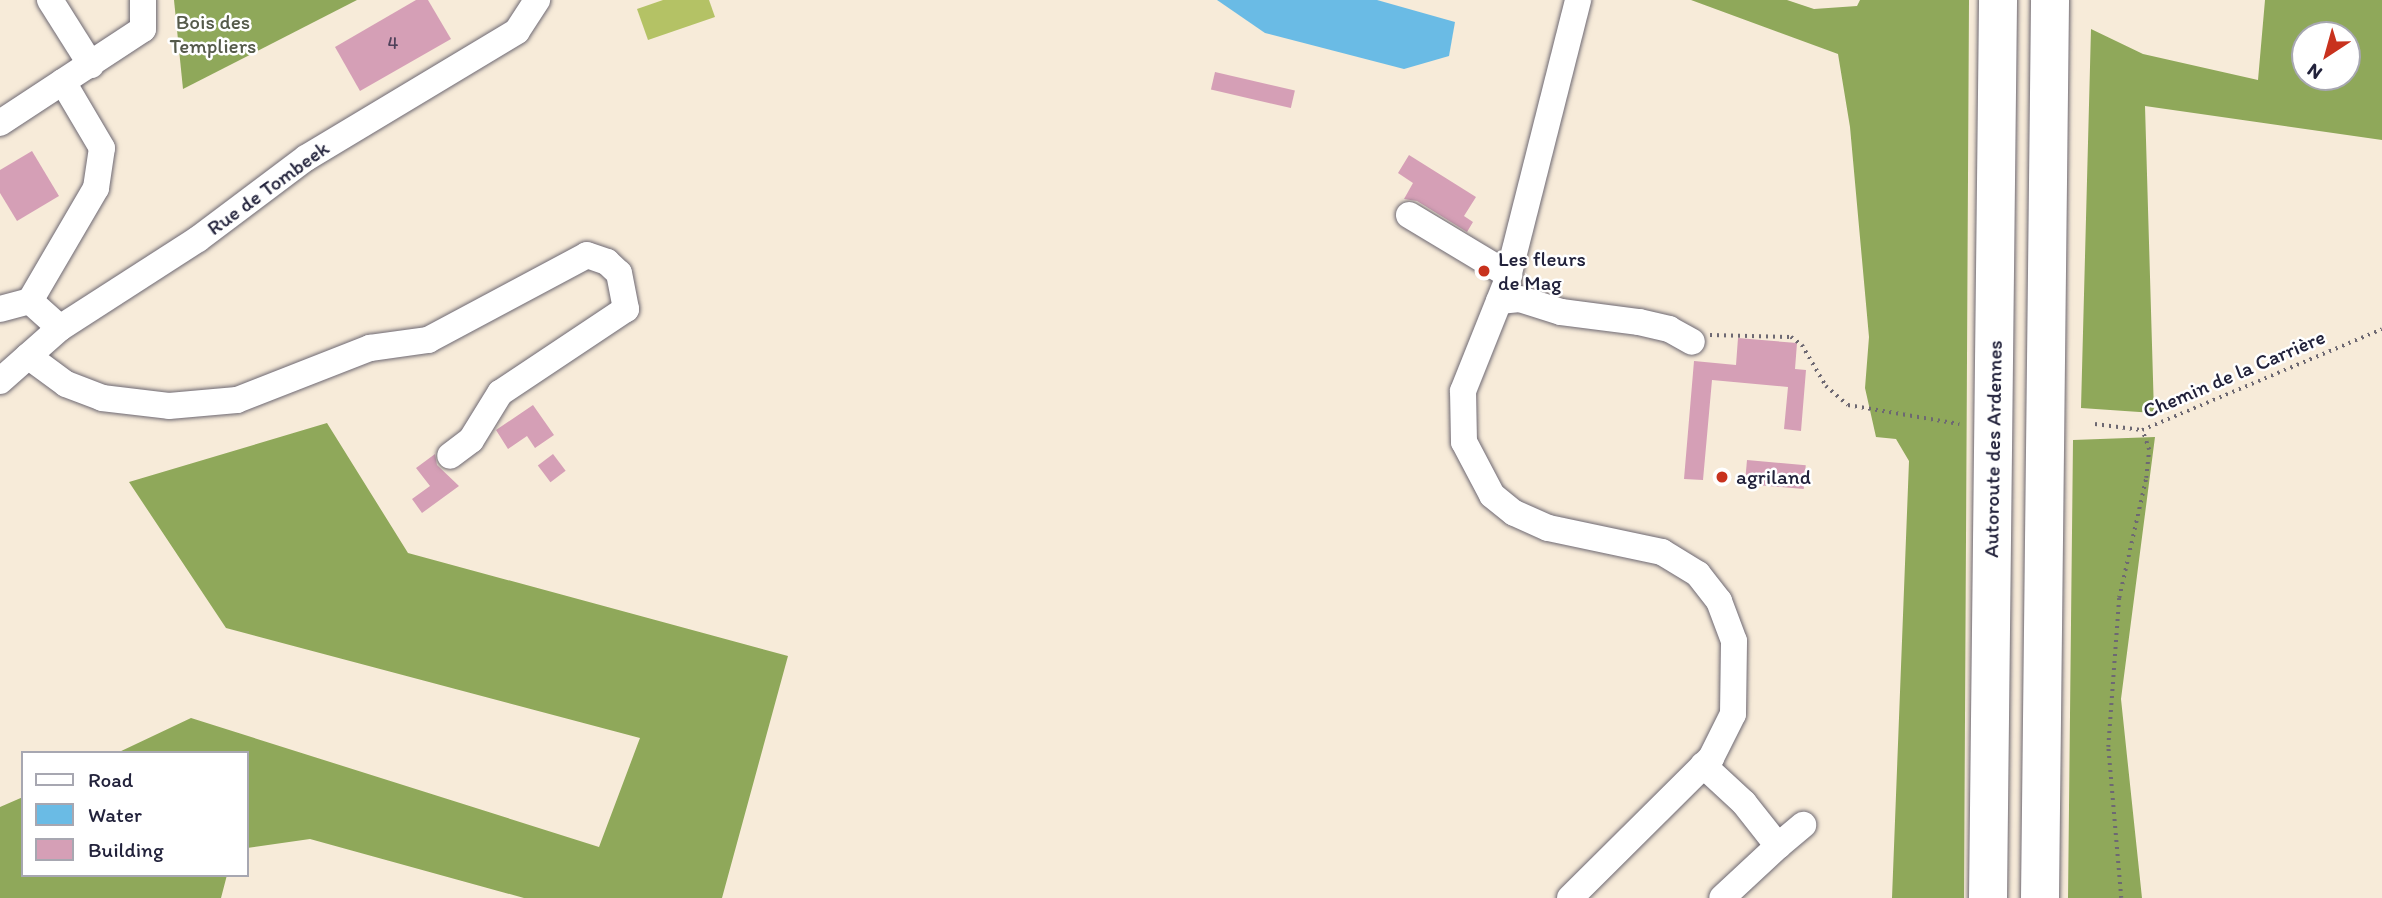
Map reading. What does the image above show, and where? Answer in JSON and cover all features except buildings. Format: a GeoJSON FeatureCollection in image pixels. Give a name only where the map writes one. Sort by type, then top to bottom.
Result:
{"type":"FeatureCollection","features":[{"type":"Feature","properties":{"kind":"highway","name":"Autoroute des Ardennes"},"geometry":{"type":"LineString","coordinates":[[1988,898],[1998,0]]}},
{"type":"Feature","properties":{"kind":"highway"},"geometry":{"type":"LineString","coordinates":[[2040,898],[2050,0]]}},
{"type":"Feature","properties":{"kind":"street"},"geometry":{"type":"LineString","coordinates":[[50,0],[91,65]]}},
{"type":"Feature","properties":{"kind":"street"},"geometry":{"type":"LineString","coordinates":[[0,123],[143,29],[143,0]]}},
{"type":"Feature","properties":{"kind":"street","name":"Rue de Tombeek"},"geometry":{"type":"LineString","coordinates":[[0,381],[60,328],[198,239],[306,158],[496,46],[517,31],[537,0]]}},
{"type":"Feature","properties":{"kind":"street"},"geometry":{"type":"LineString","coordinates":[[1570,898],[1703,765],[1734,714],[1734,640],[1709,586],[1698,574],[1662,552],[1548,528],[1514,513],[1492,495],[1476,471],[1464,442],[1463,391],[1509,275],[1578,0]]}},
{"type":"Feature","properties":{"kind":"street"},"geometry":{"type":"LineString","coordinates":[[0,309],[30,301],[96,188],[102,148],[63,82]]}},
{"type":"Feature","properties":{"kind":"street"},"geometry":{"type":"LineString","coordinates":[[1409,215],[1509,275]]}},
{"type":"Feature","properties":{"kind":"street"},"geometry":{"type":"LineString","coordinates":[[28,356],[66,384],[102,398],[169,406],[237,400],[370,348],[428,340],[587,256],[607,262],[620,273],[626,309],[500,393],[471,440],[450,456]]}},
{"type":"Feature","properties":{"kind":"street"},"geometry":{"type":"LineString","coordinates":[[1499,301],[1520,299],[1561,313],[1639,322],[1704,339]]}},
{"type":"Feature","properties":{"kind":"street"},"geometry":{"type":"LineString","coordinates":[[30,301],[60,328]]}},
{"type":"Feature","properties":{"kind":"street"},"geometry":{"type":"LineString","coordinates":[[1703,765],[1744,803],[1778,846]]}},
{"type":"Feature","properties":{"kind":"street"},"geometry":{"type":"LineString","coordinates":[[1723,898],[1803,825]]}},
{"type":"Feature","properties":{"kind":"path","name":"Chemin de la Carrière"},"geometry":{"type":"LineString","coordinates":[[2095,424],[2142,430],[2382,329]]}},
{"type":"Feature","properties":{"kind":"path"},"geometry":{"type":"LineString","coordinates":[[1704,339],[1791,337],[1802,345],[1826,386],[1848,405],[1959,424]]}},
{"type":"Feature","properties":{"kind":"path"},"geometry":{"type":"LineString","coordinates":[[2121,898],[2108,747],[2119,598],[2146,478],[2149,450],[2142,430]]}},
{"type":"Feature","properties":{"kind":"green space","name":"Bois des Templiers"},"geometry":{"type":"Polygon","coordinates":[[[174,0],[357,0],[183,89],[174,0]]]}},
{"type":"Feature","properties":{"kind":"green space"},"geometry":{"type":"Polygon","coordinates":[[[663,0],[709,0],[715,17],[648,40],[637,9],[663,0]]]}},
{"type":"Feature","properties":{"kind":"green space"},"geometry":{"type":"Polygon","coordinates":[[[1691,0],[1787,0],[1814,9],[1857,6],[1860,0],[1969,0],[1964,898],[1892,898],[1909,461],[1896,439],[1876,437],[1865,388],[1869,337],[1850,127],[1838,54],[1691,0]]]}},
{"type":"Feature","properties":{"kind":"green space"},"geometry":{"type":"Polygon","coordinates":[[[2265,0],[2382,0],[2382,140],[2145,106],[2154,413],[2081,408],[2091,29],[2143,54],[2258,80],[2265,0]]]}},
{"type":"Feature","properties":{"kind":"green space"},"geometry":{"type":"Polygon","coordinates":[[[327,423],[408,553],[788,656],[722,898],[524,898],[310,839],[248,848],[248,751],[121,751],[191,718],[599,847],[640,738],[226,628],[129,482],[327,423]]]}},
{"type":"Feature","properties":{"kind":"green space"},"geometry":{"type":"Polygon","coordinates":[[[2155,437],[2121,699],[2142,898],[2068,898],[2073,440],[2155,437]]]}},
{"type":"Feature","properties":{"kind":"green space"},"geometry":{"type":"Polygon","coordinates":[[[21,798],[21,877],[226,877],[221,898],[0,898],[0,807],[21,798]]]}},
{"type":"Feature","properties":{"kind":"water"},"geometry":{"type":"Polygon","coordinates":[[[1217,0],[1377,0],[1455,22],[1449,56],[1404,69],[1265,33],[1217,0]]]}},
{"type":"Feature","properties":{"kind":"place","name":"Les fleurs de Mag"},"geometry":{"type":"Point","coordinates":[1484,271]}},
{"type":"Feature","properties":{"kind":"place","name":"agriland"},"geometry":{"type":"Point","coordinates":[1722,477]}}]}
